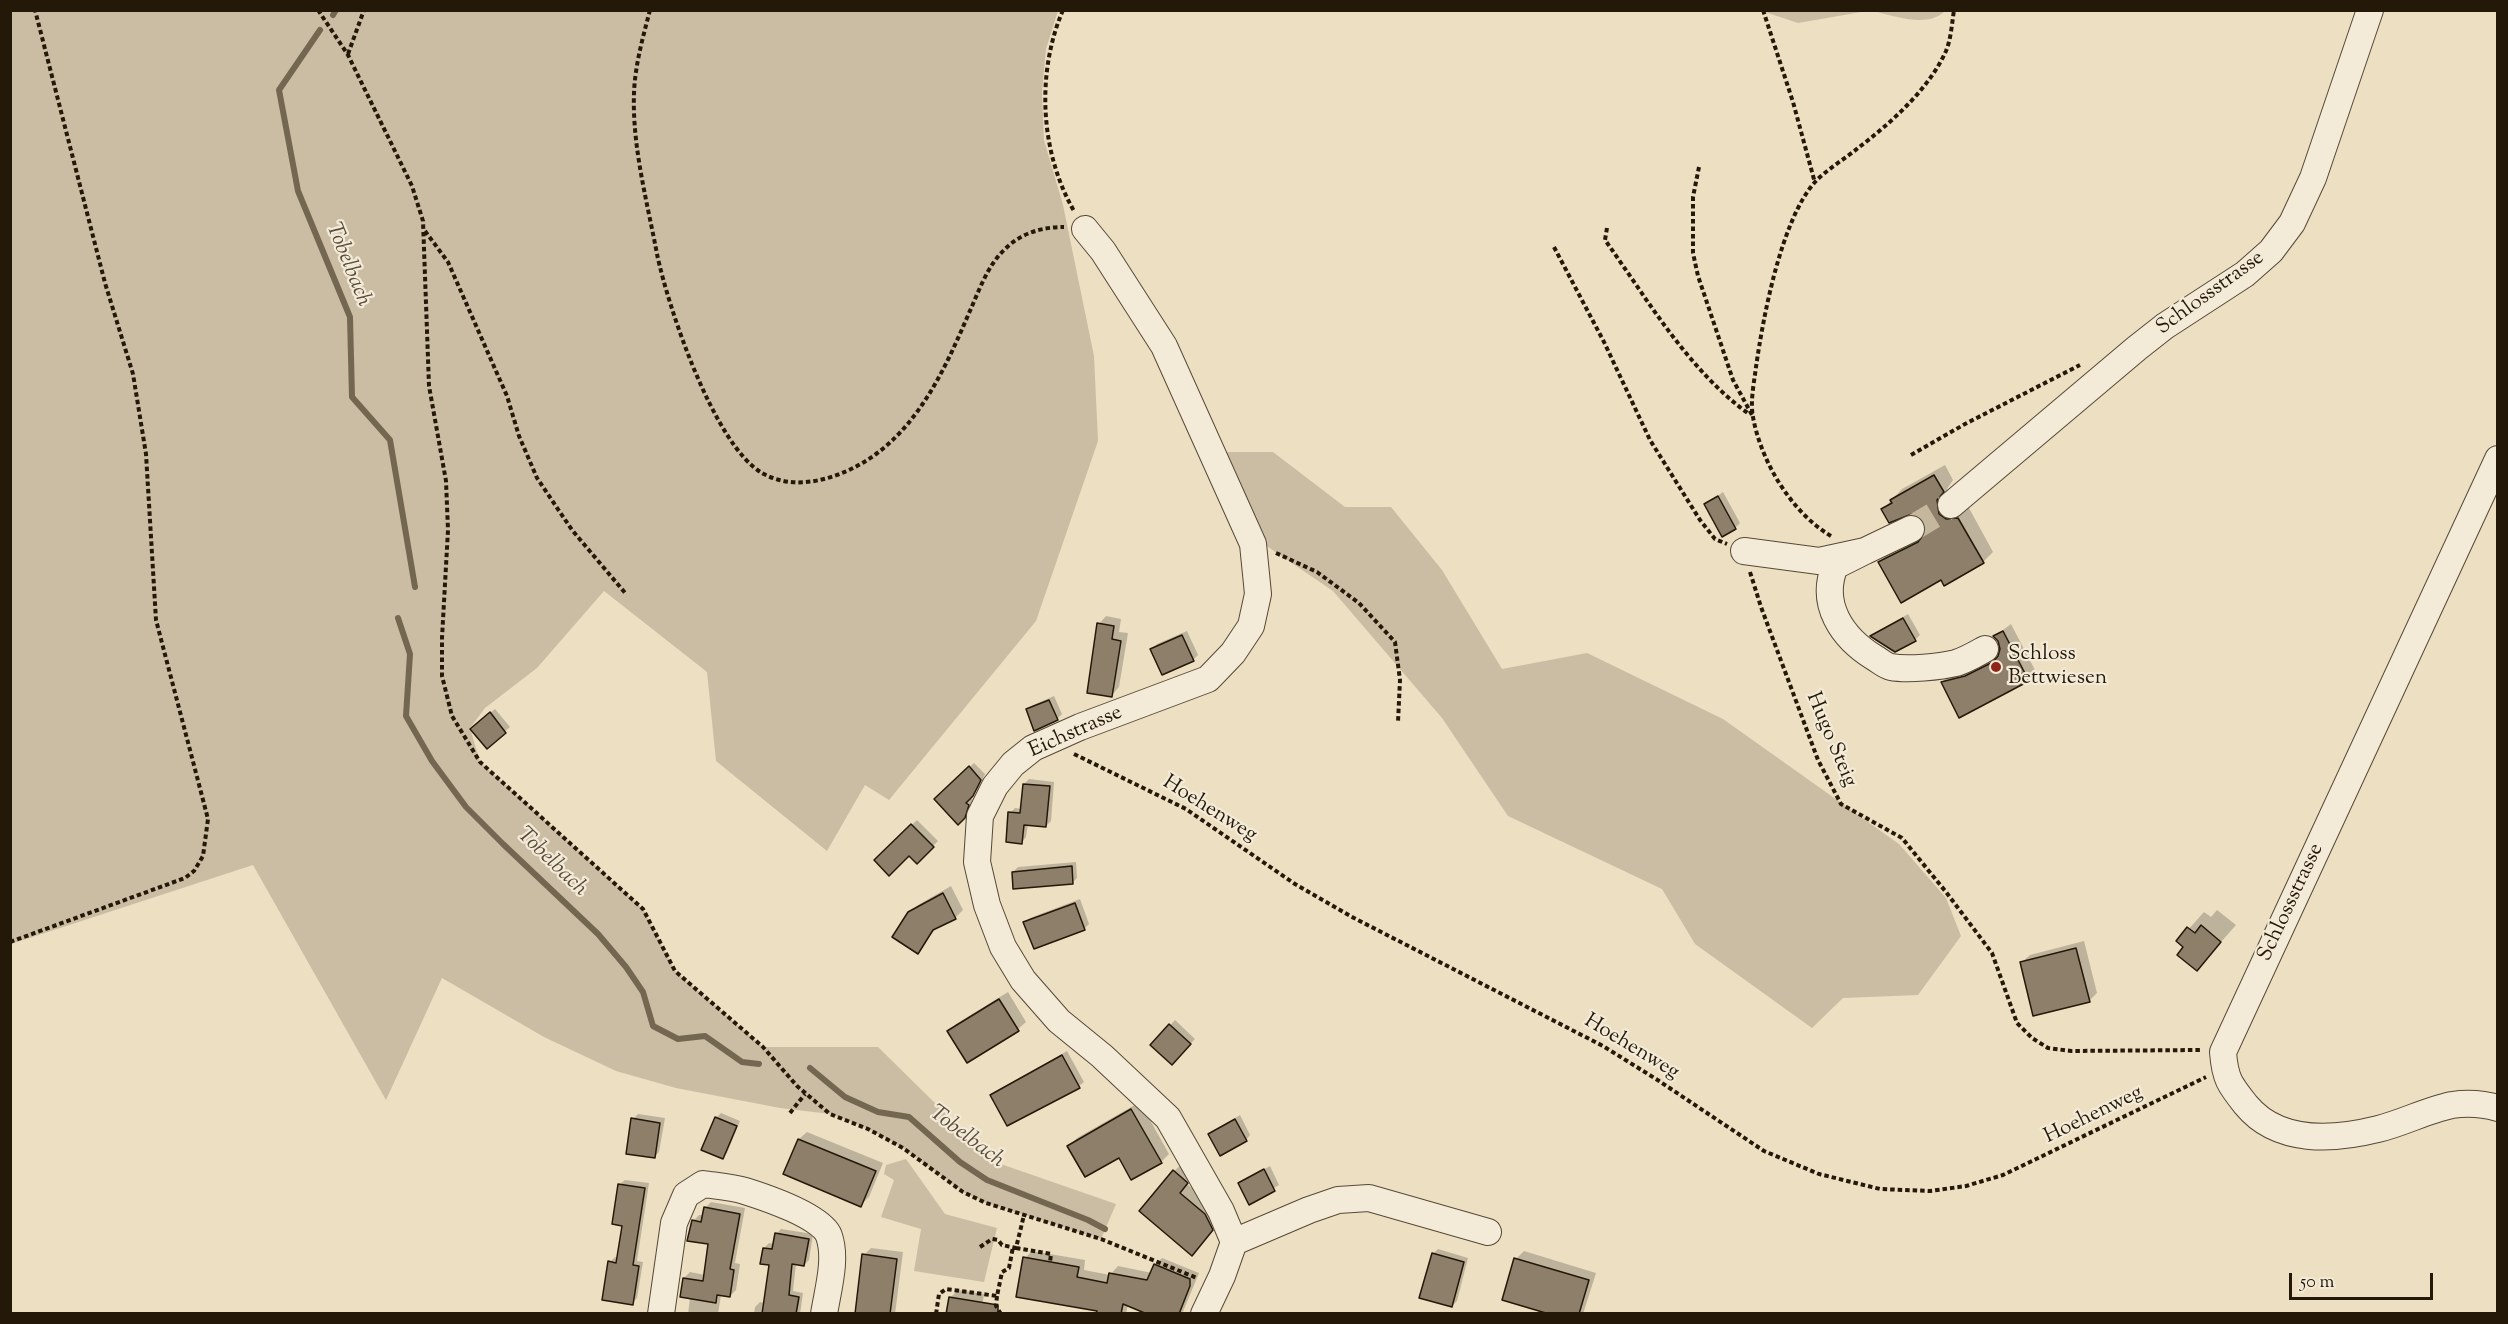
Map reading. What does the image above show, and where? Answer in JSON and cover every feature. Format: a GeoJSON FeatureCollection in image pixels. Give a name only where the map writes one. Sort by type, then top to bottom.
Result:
{"type":"FeatureCollection","features":[{"type":"Feature","properties":{"kind":"street","name":"Schlossstrasse"},"geometry":{"type":"LineString","coordinates":[[1951,505],[2165,326],[2245,274],[2271,251],[2292,223],[2313,178],[2370,10]]}},
{"type":"Feature","properties":{"kind":"street","name":"Eichstrasse"},"geometry":{"type":"LineString","coordinates":[[1085,229],[1103,251],[1164,346],[1253,544],[1258,594],[1251,626],[1233,653],[1215,673],[1196,685],[1080,727],[1033,748],[1013,764],[994,786],[980,816],[977,862],[987,905],[1003,947],[1023,980],[1059,1021],[1110,1063],[1168,1118],[1221,1211],[1233,1242]]}},
{"type":"Feature","properties":{"kind":"street","name":"Schlossstrasse"},"geometry":{"type":"LineString","coordinates":[[2224,1063],[2498,459]]}},
{"type":"Feature","properties":{"kind":"street"},"geometry":{"type":"LineString","coordinates":[[1911,529],[1835,566],[1828,581],[1829,597],[1842,631],[1865,652],[1890,667],[1924,667],[1956,663],[1985,650]]}},
{"type":"Feature","properties":{"kind":"street"},"geometry":{"type":"LineString","coordinates":[[1744,551],[1819,561],[1865,551]]}},
{"type":"Feature","properties":{"kind":"street"},"geometry":{"type":"LineString","coordinates":[[2224,1063],[2252,1112],[2276,1128],[2300,1137],[2340,1136],[2378,1129],[2453,1105],[2486,1105],[2498,1108]]}},
{"type":"Feature","properties":{"kind":"street"},"geometry":{"type":"LineString","coordinates":[[661,1314],[674,1223],[686,1195],[703,1184],[743,1190],[814,1219],[828,1233],[833,1252],[824,1314]]}},
{"type":"Feature","properties":{"kind":"street"},"geometry":{"type":"LineString","coordinates":[[1204,1314],[1233,1242],[1338,1200],[1369,1198],[1488,1232]]}},
{"type":"Feature","properties":{"kind":"path"},"geometry":{"type":"LineString","coordinates":[[10,942],[185,878],[194,871],[203,856],[208,819],[156,620],[146,453],[133,374],[105,283],[35,10]]}},
{"type":"Feature","properties":{"kind":"path"},"geometry":{"type":"LineString","coordinates":[[318,10],[348,55],[412,186],[424,230],[425,326],[429,386],[446,481],[448,530],[442,676],[452,717],[480,762],[643,909],[675,971],[763,1047],[805,1094],[830,1114],[868,1129],[903,1148],[963,1192],[986,1203],[1101,1239],[1217,1286]]}},
{"type":"Feature","properties":{"kind":"path"},"geometry":{"type":"LineString","coordinates":[[348,55],[363,10]]}},
{"type":"Feature","properties":{"kind":"path"},"geometry":{"type":"LineString","coordinates":[[650,10],[634,91],[635,123],[645,192],[661,272],[687,348],[715,414],[741,453],[762,472],[789,482],[816,482],[849,471],[885,449],[916,414],[937,383],[988,270],[1004,249],[1020,237],[1041,229],[1062,227],[1085,229]]}},
{"type":"Feature","properties":{"kind":"path"},"geometry":{"type":"LineString","coordinates":[[1063,10],[1050,54],[1046,94],[1047,128],[1050,150],[1062,190],[1085,229]]}},
{"type":"Feature","properties":{"kind":"path"},"geometry":{"type":"LineString","coordinates":[[1763,10],[1793,102],[1815,183]]}},
{"type":"Feature","properties":{"kind":"path"},"geometry":{"type":"LineString","coordinates":[[1752,416],[1760,342],[1779,258],[1798,211],[1815,183],[1888,125],[1923,87],[1947,50],[1954,10]]}},
{"type":"Feature","properties":{"kind":"path"},"geometry":{"type":"LineString","coordinates":[[1699,167],[1693,197],[1693,253],[1732,380],[1752,416],[1763,449],[1779,481],[1796,506],[1819,529],[1837,540],[1865,551]]}},
{"type":"Feature","properties":{"kind":"path"},"geometry":{"type":"LineString","coordinates":[[1607,228],[1605,240],[1665,325],[1727,398],[1752,416]]}},
{"type":"Feature","properties":{"kind":"path"},"geometry":{"type":"LineString","coordinates":[[424,230],[448,262],[507,396],[519,436],[537,478],[572,530],[626,594]]}},
{"type":"Feature","properties":{"kind":"path"},"geometry":{"type":"LineString","coordinates":[[1554,247],[1604,342],[1650,440],[1680,489],[1715,539],[1744,551]]}},
{"type":"Feature","properties":{"kind":"path"},"geometry":{"type":"LineString","coordinates":[[1911,455],[1965,424],[2090,360]]}},
{"type":"Feature","properties":{"kind":"path"},"geometry":{"type":"LineString","coordinates":[[1253,544],[1317,572],[1359,603],[1395,642],[1400,680],[1398,722]]}},
{"type":"Feature","properties":{"kind":"path","name":"Hugo Steig"},"geometry":{"type":"LineString","coordinates":[[1744,551],[1761,607],[1818,760],[1841,804],[1902,838],[1946,892],[1992,952],[2017,1023],[2032,1038],[2048,1048],[2070,1051],[2197,1050],[2224,1063]]}},
{"type":"Feature","properties":{"kind":"path","name":"Hoehenweg"},"geometry":{"type":"LineString","coordinates":[[1049,741],[1186,809],[1314,895],[1354,918],[1603,1046],[1656,1078],[1764,1151],[1819,1174],[1880,1189],[1930,1191],[1966,1186],[2004,1175],[2205,1077],[2224,1063]]}},
{"type":"Feature","properties":{"kind":"path"},"geometry":{"type":"LineString","coordinates":[[790,1113],[805,1094]]}},
{"type":"Feature","properties":{"kind":"path"},"geometry":{"type":"LineString","coordinates":[[1000,1314],[996,1306],[1002,1272],[1009,1268],[1024,1215]]}},
{"type":"Feature","properties":{"kind":"path"},"geometry":{"type":"LineString","coordinates":[[980,1247],[992,1239],[998,1240],[1002,1245],[1051,1254],[1050,1262]]}},
{"type":"Feature","properties":{"kind":"path"},"geometry":{"type":"LineString","coordinates":[[936,1314],[939,1294],[946,1289],[997,1296]]}},
{"type":"Feature","properties":{"kind":"shaded area"},"geometry":{"type":"Polygon","coordinates":[[[1762,10],[1867,11],[1798,23],[1762,10]]]}},
{"type":"Feature","properties":{"kind":"shaded area"},"geometry":{"type":"Polygon","coordinates":[[[10,11],[1058,11],[1046,49],[1042,92],[1044,140],[1063,205],[1094,356],[1098,441],[1036,621],[889,800],[865,785],[827,851],[716,761],[707,672],[604,591],[537,668],[485,708],[470,728],[480,762],[643,909],[675,971],[763,1047],[878,1047],[995,1162],[1116,1204],[1101,1239],[986,1203],[963,1192],[903,1148],[868,1129],[830,1114],[780,1108],[676,1088],[616,1071],[544,1037],[442,978],[386,1100],[253,865],[11,944],[10,11]]]}},
{"type":"Feature","properties":{"kind":"shaded area"},"geometry":{"type":"Polygon","coordinates":[[[1872,11],[1945,11],[1938,16],[1920,20],[1872,11]]]}},
{"type":"Feature","properties":{"kind":"shaded area"},"geometry":{"type":"Polygon","coordinates":[[[1217,452],[1273,452],[1345,507],[1391,507],[1442,570],[1502,669],[1587,653],[1723,719],[1899,844],[1946,898],[1961,936],[1918,995],[1843,998],[1812,1028],[1695,944],[1662,889],[1508,816],[1442,718],[1333,591],[1252,536],[1217,452]]]}},
{"type":"Feature","properties":{"kind":"shaded area"},"geometry":{"type":"Polygon","coordinates":[[[906,1159],[945,1214],[997,1228],[984,1282],[914,1271],[921,1229],[881,1217],[894,1180],[884,1174],[886,1165],[906,1159]]]}},
{"type":"Feature","properties":{"kind":"building"},"geometry":{"type":"Polygon","coordinates":[[[1934,475],[1944,492],[1937,500],[1939,514],[1946,519],[1958,518],[1984,563],[1944,586],[1941,580],[1901,603],[1878,562],[1918,542],[1926,531],[1925,523],[1919,516],[1912,514],[1889,523],[1881,509],[1892,503],[1890,500],[1934,475]]]}},
{"type":"Feature","properties":{"kind":"building"},"geometry":{"type":"Polygon","coordinates":[[[1718,496],[1736,529],[1722,537],[1704,504],[1718,496]]]}},
{"type":"Feature","properties":{"kind":"building"},"geometry":{"type":"Polygon","coordinates":[[[1903,618],[1916,641],[1895,652],[1870,636],[1903,618]]]}},
{"type":"Feature","properties":{"kind":"building"},"geometry":{"type":"Polygon","coordinates":[[[1097,623],[1114,626],[1112,639],[1121,641],[1112,697],[1087,693],[1097,623]]]}},
{"type":"Feature","properties":{"kind":"building","name":"Schloss Bettwiesen"},"geometry":{"type":"Polygon","coordinates":[[[2003,631],[2029,681],[1959,718],[1941,682],[1965,676],[1993,662],[2000,649],[1998,641],[1993,636],[2003,631]]]}},
{"type":"Feature","properties":{"kind":"building"},"geometry":{"type":"Polygon","coordinates":[[[1182,635],[1194,661],[1162,675],[1150,649],[1182,635]]]}},
{"type":"Feature","properties":{"kind":"building"},"geometry":{"type":"Polygon","coordinates":[[[1049,700],[1058,720],[1034,731],[1026,709],[1049,700]]]}},
{"type":"Feature","properties":{"kind":"building"},"geometry":{"type":"Polygon","coordinates":[[[490,712],[506,733],[487,749],[470,729],[490,712]]]}},
{"type":"Feature","properties":{"kind":"building"},"geometry":{"type":"Polygon","coordinates":[[[969,766],[981,780],[973,796],[966,803],[969,805],[965,818],[958,825],[934,799],[969,766]]]}},
{"type":"Feature","properties":{"kind":"building"},"geometry":{"type":"Polygon","coordinates":[[[1023,784],[1050,786],[1046,827],[1024,825],[1022,844],[1006,842],[1008,812],[1020,813],[1023,784]]]}},
{"type":"Feature","properties":{"kind":"building"},"geometry":{"type":"Polygon","coordinates":[[[911,824],[934,847],[917,864],[909,856],[889,876],[874,860],[911,824]]]}},
{"type":"Feature","properties":{"kind":"building"},"geometry":{"type":"Polygon","coordinates":[[[1072,866],[1073,884],[1013,889],[1012,872],[1072,866]]]}},
{"type":"Feature","properties":{"kind":"building"},"geometry":{"type":"Polygon","coordinates":[[[943,893],[956,919],[933,930],[918,954],[892,937],[908,912],[943,893]]]}},
{"type":"Feature","properties":{"kind":"building"},"geometry":{"type":"Polygon","coordinates":[[[1075,903],[1085,930],[1034,949],[1023,922],[1075,903]]]}},
{"type":"Feature","properties":{"kind":"building"},"geometry":{"type":"Polygon","coordinates":[[[2201,925],[2221,942],[2197,971],[2177,955],[2183,947],[2176,941],[2187,927],[2195,933],[2201,925]]]}},
{"type":"Feature","properties":{"kind":"building"},"geometry":{"type":"Polygon","coordinates":[[[2076,948],[2090,1002],[2033,1016],[2020,962],[2076,948]]]}},
{"type":"Feature","properties":{"kind":"building"},"geometry":{"type":"Polygon","coordinates":[[[999,999],[1019,1031],[967,1063],[947,1031],[999,999]]]}},
{"type":"Feature","properties":{"kind":"building"},"geometry":{"type":"Polygon","coordinates":[[[1169,1024],[1191,1044],[1172,1065],[1150,1045],[1169,1024]]]}},
{"type":"Feature","properties":{"kind":"building"},"geometry":{"type":"Polygon","coordinates":[[[1062,1055],[1080,1088],[1007,1126],[990,1095],[1062,1055]]]}},
{"type":"Feature","properties":{"kind":"building"},"geometry":{"type":"Polygon","coordinates":[[[1131,1109],[1162,1163],[1131,1180],[1119,1158],[1085,1177],[1067,1146],[1131,1109]]]}},
{"type":"Feature","properties":{"kind":"building"},"geometry":{"type":"Polygon","coordinates":[[[715,1117],[737,1126],[723,1159],[701,1150],[715,1117]]]}},
{"type":"Feature","properties":{"kind":"building"},"geometry":{"type":"Polygon","coordinates":[[[631,1118],[660,1123],[655,1158],[626,1154],[631,1118]]]}},
{"type":"Feature","properties":{"kind":"building"},"geometry":{"type":"Polygon","coordinates":[[[1235,1119],[1247,1141],[1220,1156],[1208,1134],[1235,1119]]]}},
{"type":"Feature","properties":{"kind":"building"},"geometry":{"type":"Polygon","coordinates":[[[798,1139],[876,1171],[861,1207],[783,1174],[798,1139]]]}},
{"type":"Feature","properties":{"kind":"building"},"geometry":{"type":"Polygon","coordinates":[[[1264,1169],[1275,1191],[1249,1205],[1238,1183],[1264,1169]]]}},
{"type":"Feature","properties":{"kind":"building"},"geometry":{"type":"Polygon","coordinates":[[[1173,1170],[1188,1183],[1180,1193],[1205,1214],[1213,1230],[1192,1256],[1139,1211],[1173,1170]]]}},
{"type":"Feature","properties":{"kind":"building"},"geometry":{"type":"Polygon","coordinates":[[[618,1184],[645,1188],[633,1265],[639,1266],[633,1305],[602,1300],[608,1261],[616,1263],[622,1226],[612,1224],[618,1184]]]}},
{"type":"Feature","properties":{"kind":"building"},"geometry":{"type":"Polygon","coordinates":[[[704,1207],[740,1214],[730,1269],[734,1270],[730,1297],[717,1295],[716,1303],[680,1297],[683,1278],[703,1281],[708,1244],[687,1241],[692,1220],[701,1222],[704,1207]]]}},
{"type":"Feature","properties":{"kind":"building"},"geometry":{"type":"Polygon","coordinates":[[[775,1233],[809,1239],[804,1266],[792,1264],[789,1295],[799,1297],[796,1314],[762,1314],[769,1265],[760,1264],[763,1248],[772,1249],[775,1233]]]}},
{"type":"Feature","properties":{"kind":"building"},"geometry":{"type":"Polygon","coordinates":[[[1432,1253],[1464,1262],[1452,1307],[1419,1298],[1432,1253]]]}},
{"type":"Feature","properties":{"kind":"building"},"geometry":{"type":"Polygon","coordinates":[[[862,1254],[897,1259],[890,1314],[855,1314],[862,1254]]]}},
{"type":"Feature","properties":{"kind":"building"},"geometry":{"type":"Polygon","coordinates":[[[1023,1257],[1079,1267],[1077,1277],[1107,1283],[1109,1273],[1147,1280],[1154,1264],[1190,1279],[1190,1286],[1179,1314],[1147,1314],[1123,1304],[1121,1314],[1096,1314],[1097,1311],[1016,1297],[1023,1257]]]}},
{"type":"Feature","properties":{"kind":"building"},"geometry":{"type":"Polygon","coordinates":[[[1514,1258],[1589,1280],[1579,1314],[1549,1314],[1502,1300],[1514,1258]]]}},
{"type":"Feature","properties":{"kind":"building"},"geometry":{"type":"Polygon","coordinates":[[[949,1297],[998,1305],[998,1314],[946,1314],[949,1297]]]}},
{"type":"Feature","properties":{"kind":"waterway","name":"Tobelbach"},"geometry":{"type":"LineString","coordinates":[[333,15],[336,10]]}},
{"type":"Feature","properties":{"kind":"waterway","name":"Tobelbach"},"geometry":{"type":"LineString","coordinates":[[320,30],[279,90],[298,191],[350,317],[352,397],[390,440],[415,587]]}},
{"type":"Feature","properties":{"kind":"waterway","name":"Tobelbach"},"geometry":{"type":"LineString","coordinates":[[398,618],[410,654],[406,716],[432,761],[466,807],[598,934],[626,967],[643,992],[653,1026],[678,1039],[705,1036],[742,1062],[759,1064]]}},
{"type":"Feature","properties":{"kind":"waterway","name":"Tobelbach"},"geometry":{"type":"LineString","coordinates":[[810,1068],[845,1097],[878,1112],[909,1117],[960,1162],[987,1180],[1105,1229]]}},
{"type":"Feature","properties":{"kind":"tunnel"},"geometry":{"type":"LineString","coordinates":[[1911,529],[1951,505]]}},
{"type":"Feature","properties":{"kind":"place","name":"Schloss Bettwiesen"},"geometry":{"type":"Point","coordinates":[1996,667]}}]}
